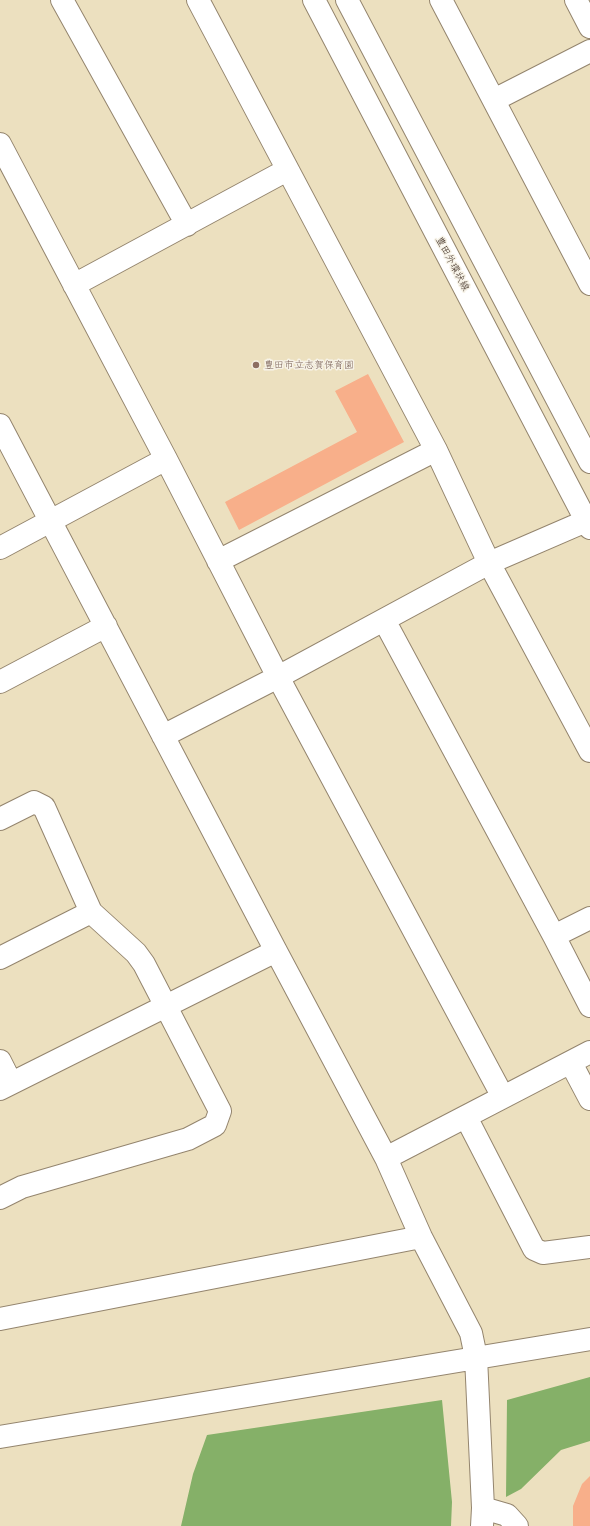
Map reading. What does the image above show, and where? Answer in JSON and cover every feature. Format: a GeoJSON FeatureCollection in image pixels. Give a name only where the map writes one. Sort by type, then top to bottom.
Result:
{"type":"FeatureCollection","features":[{"type":"Feature","properties":{"kind":"street"},"geometry":{"type":"LineString","coordinates":[[62,0],[187,225]]}},
{"type":"Feature","properties":{"kind":"street"},"geometry":{"type":"LineString","coordinates":[[198,0],[436,450],[489,563],[590,751]]}},
{"type":"Feature","properties":{"kind":"street","name":"豊田外環状線"},"geometry":{"type":"LineString","coordinates":[[314,0],[588,524]]}},
{"type":"Feature","properties":{"kind":"street"},"geometry":{"type":"LineString","coordinates":[[347,0],[590,462]]}},
{"type":"Feature","properties":{"kind":"street"},"geometry":{"type":"LineString","coordinates":[[441,0],[590,284]]}},
{"type":"Feature","properties":{"kind":"street"},"geometry":{"type":"LineString","coordinates":[[576,0],[590,26]]}},
{"type":"Feature","properties":{"kind":"street"},"geometry":{"type":"LineString","coordinates":[[494,100],[590,51]]}},
{"type":"Feature","properties":{"kind":"street"},"geometry":{"type":"LineString","coordinates":[[0,144],[166,459],[278,676],[503,1097]]}},
{"type":"Feature","properties":{"kind":"street"},"geometry":{"type":"LineString","coordinates":[[74,284],[187,225],[287,170]]}},
{"type":"Feature","properties":{"kind":"street"},"geometry":{"type":"LineString","coordinates":[[0,425],[386,1158],[421,1237],[471,1333],[476,1357],[482,1517],[507,1515],[518,1526]]}},
{"type":"Feature","properties":{"kind":"street"},"geometry":{"type":"LineString","coordinates":[[218,561],[436,450]]}},
{"type":"Feature","properties":{"kind":"street"},"geometry":{"type":"LineString","coordinates":[[0,548],[166,459]]}},
{"type":"Feature","properties":{"kind":"street"},"geometry":{"type":"LineString","coordinates":[[164,736],[489,563],[588,524]]}},
{"type":"Feature","properties":{"kind":"street"},"geometry":{"type":"LineString","coordinates":[[384,620],[590,1006]]}},
{"type":"Feature","properties":{"kind":"street"},"geometry":{"type":"LineString","coordinates":[[0,682],[106,626]]}},
{"type":"Feature","properties":{"kind":"street"},"geometry":{"type":"LineString","coordinates":[[0,819],[34,802],[44,807],[91,912],[136,953],[144,964],[220,1111],[215,1125],[188,1139],[22,1187],[0,1198]]}},
{"type":"Feature","properties":{"kind":"street"},"geometry":{"type":"LineString","coordinates":[[0,958],[91,912]]}},
{"type":"Feature","properties":{"kind":"street"},"geometry":{"type":"LineString","coordinates":[[554,936],[590,918]]}},
{"type":"Feature","properties":{"kind":"street"},"geometry":{"type":"LineString","coordinates":[[0,1061],[5,1086],[276,951]]}},
{"type":"Feature","properties":{"kind":"street"},"geometry":{"type":"LineString","coordinates":[[386,1158],[590,1052]]}},
{"type":"Feature","properties":{"kind":"street"},"geometry":{"type":"LineString","coordinates":[[571,1063],[590,1099]]}},
{"type":"Feature","properties":{"kind":"street"},"geometry":{"type":"LineString","coordinates":[[466,1117],[534,1249],[543,1253],[590,1247]]}},
{"type":"Feature","properties":{"kind":"street"},"geometry":{"type":"LineString","coordinates":[[0,1319],[421,1237]]}},
{"type":"Feature","properties":{"kind":"street"},"geometry":{"type":"LineString","coordinates":[[0,1437],[590,1339]]}},
{"type":"Feature","properties":{"kind":"green space"},"geometry":{"type":"Polygon","coordinates":[[[590,1377],[590,1441],[561,1450],[521,1489],[506,1497],[507,1400],[590,1377]]]}},
{"type":"Feature","properties":{"kind":"green space"},"geometry":{"type":"Polygon","coordinates":[[[442,1400],[452,1502],[451,1526],[181,1526],[193,1474],[207,1435],[442,1400]]]}},
{"type":"Feature","properties":{"kind":"building"},"geometry":{"type":"Polygon","coordinates":[[[368,374],[404,442],[239,530],[225,502],[357,432],[335,391],[368,374]]]}},
{"type":"Feature","properties":{"kind":"building"},"geometry":{"type":"Polygon","coordinates":[[[590,1476],[590,1526],[573,1526],[573,1506],[582,1484],[590,1476]]]}},
{"type":"Feature","properties":{"kind":"place","name":"豊田市立志賀保育園"},"geometry":{"type":"Point","coordinates":[256,365]}}]}
